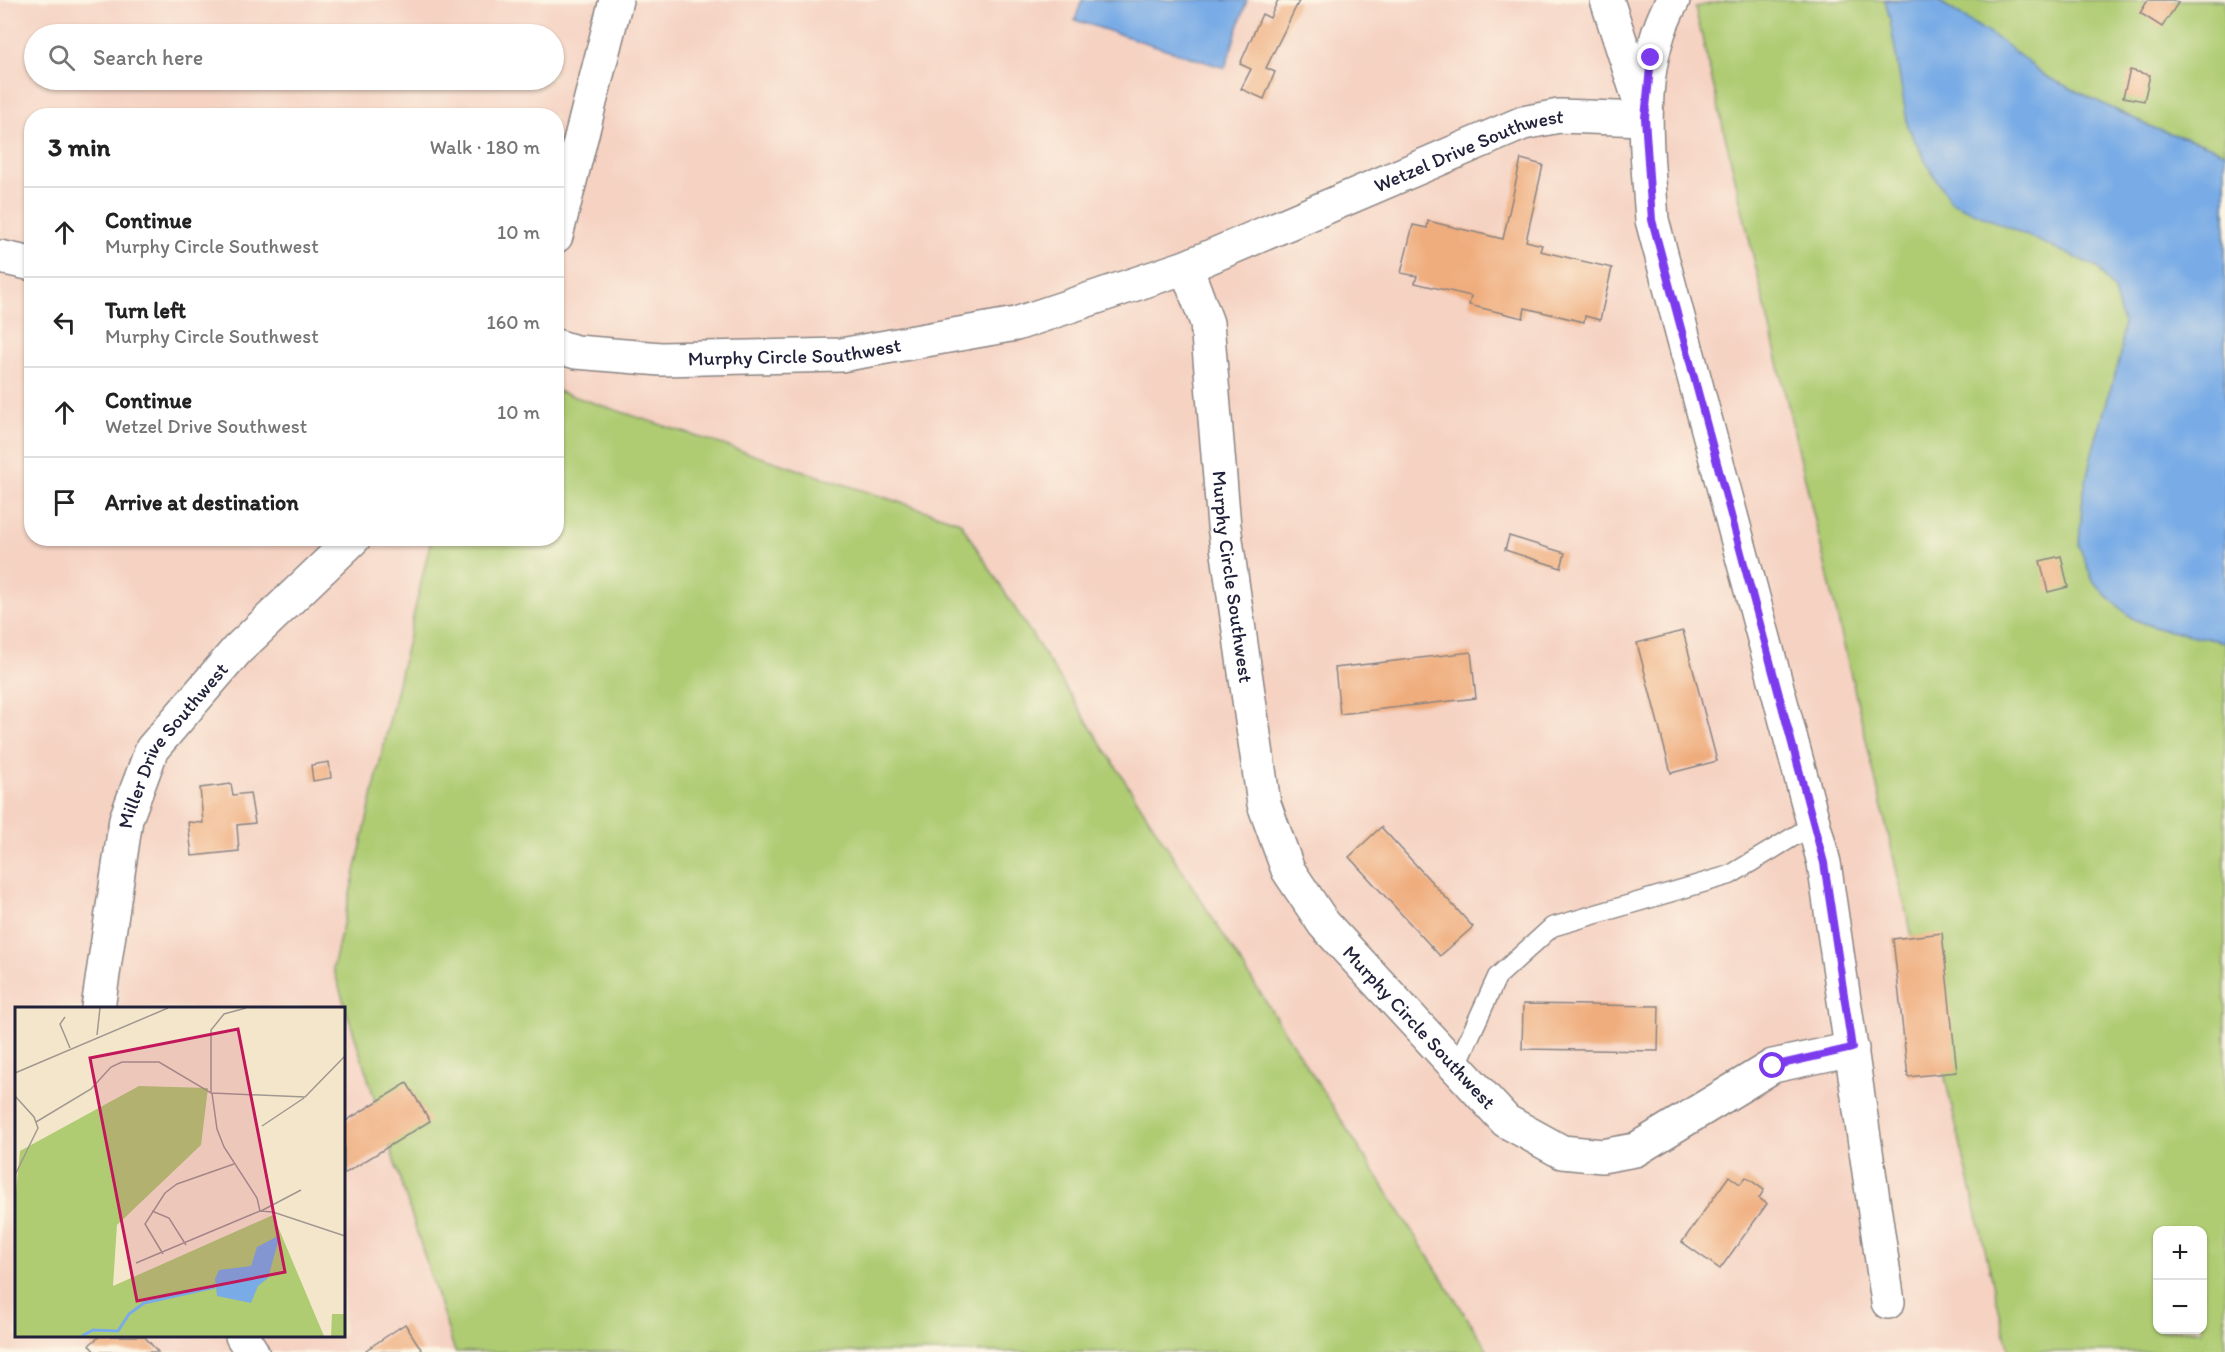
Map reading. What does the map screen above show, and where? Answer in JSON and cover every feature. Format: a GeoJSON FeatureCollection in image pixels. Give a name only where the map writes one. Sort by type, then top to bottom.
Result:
{"type":"FeatureCollection","features":[{"type":"Feature","properties":{"kind":"street"},"geometry":{"type":"LineString","coordinates":[[564,205],[616,0]]}},
{"type":"Feature","properties":{"kind":"street"},"geometry":{"type":"LineString","coordinates":[[1607,0],[1645,118]]}},
{"type":"Feature","properties":{"kind":"street"},"geometry":{"type":"LineString","coordinates":[[1673,0],[1651,58],[1645,118],[1652,220],[1824,863],[1888,1302]]}},
{"type":"Feature","properties":{"kind":"street","name":"Wetzel Drive Southwest"},"geometry":{"type":"LineString","coordinates":[[1186,267],[1523,123],[1559,116],[1645,118]]}},
{"type":"Feature","properties":{"kind":"street"},"geometry":{"type":"LineString","coordinates":[[0,256],[24,262]]}},
{"type":"Feature","properties":{"kind":"street","name":"Murphy Circle Southwest"},"geometry":{"type":"LineString","coordinates":[[564,348],[576,352],[661,359],[842,355],[1016,324],[1186,267],[1207,323],[1224,526],[1264,804],[1288,870],[1324,924],[1506,1121],[1562,1152],[1602,1156],[1635,1150],[1773,1066],[1852,1048]]}},
{"type":"Feature","properties":{"kind":"street","name":"Miller Drive Southwest"},"geometry":{"type":"LineString","coordinates":[[98,1007],[126,819],[152,749],[237,650],[346,546]]}},
{"type":"Feature","properties":{"kind":"street"},"geometry":{"type":"LineString","coordinates":[[243,1337],[252,1352]]}},
{"type":"Feature","properties":{"kind":"lane"},"geometry":{"type":"LineString","coordinates":[[1456,1067],[1497,977],[1552,927],[1730,875],[1814,825]]}},
{"type":"Feature","properties":{"kind":"shaded area"},"geometry":{"type":"Polygon","coordinates":[[[0,0],[1729,0],[1695,8],[2009,1352],[1489,1352],[960,522],[564,393],[564,108],[24,108],[24,546],[429,546],[333,968],[455,1352],[0,1352],[0,0]]]}},
{"type":"Feature","properties":{"kind":"green space"},"geometry":{"type":"Polygon","coordinates":[[[1729,0],[2225,0],[2225,1352],[2009,1352],[1695,7],[1729,0]]]}},
{"type":"Feature","properties":{"kind":"green space"},"geometry":{"type":"Polygon","coordinates":[[[564,393],[960,522],[1489,1352],[455,1352],[333,968],[429,546],[564,546],[564,393]]]}},
{"type":"Feature","properties":{"kind":"water"},"geometry":{"type":"Polygon","coordinates":[[[1082,0],[1247,0],[1225,68],[1075,20],[1082,0]]]}},
{"type":"Feature","properties":{"kind":"water"},"geometry":{"type":"Polygon","coordinates":[[[1885,0],[1937,0],[2001,41],[2047,77],[2156,129],[2225,152],[2225,642],[2160,629],[2133,619],[2093,581],[2079,546],[2080,529],[2083,495],[2093,449],[2121,354],[2123,323],[2114,291],[2097,267],[1951,202],[1932,173],[1908,127],[1885,0]]]}},
{"type":"Feature","properties":{"kind":"building"},"geometry":{"type":"Polygon","coordinates":[[[1278,0],[1299,1],[1266,68],[1275,72],[1264,99],[1241,89],[1251,69],[1240,64],[1262,14],[1270,18],[1278,0]]]}},
{"type":"Feature","properties":{"kind":"building"},"geometry":{"type":"Polygon","coordinates":[[[2148,0],[2173,0],[2178,3],[2162,27],[2140,13],[2148,0]]]}},
{"type":"Feature","properties":{"kind":"building"},"geometry":{"type":"Polygon","coordinates":[[[2130,70],[2150,75],[2144,101],[2123,97],[2130,70]]]}},
{"type":"Feature","properties":{"kind":"building"},"geometry":{"type":"Polygon","coordinates":[[[1521,159],[1543,165],[1526,241],[1542,245],[1540,251],[1612,268],[1600,320],[1585,316],[1584,322],[1525,308],[1523,318],[1469,305],[1471,296],[1415,283],[1417,276],[1401,273],[1413,225],[1427,228],[1428,221],[1503,239],[1521,159]]]}},
{"type":"Feature","properties":{"kind":"building"},"geometry":{"type":"Polygon","coordinates":[[[1509,536],[1565,553],[1561,568],[1505,550],[1509,536]]]}},
{"type":"Feature","properties":{"kind":"building"},"geometry":{"type":"Polygon","coordinates":[[[2061,556],[2068,587],[2048,592],[2040,561],[2061,556]]]}},
{"type":"Feature","properties":{"kind":"building"},"geometry":{"type":"Polygon","coordinates":[[[1683,631],[1717,761],[1671,773],[1637,643],[1683,631]]]}},
{"type":"Feature","properties":{"kind":"building"},"geometry":{"type":"Polygon","coordinates":[[[1471,652],[1476,698],[1340,714],[1335,668],[1471,652]]]}},
{"type":"Feature","properties":{"kind":"building"},"geometry":{"type":"Polygon","coordinates":[[[329,762],[331,778],[313,781],[311,765],[329,762]]]}},
{"type":"Feature","properties":{"kind":"building"},"geometry":{"type":"Polygon","coordinates":[[[231,784],[233,795],[250,793],[255,823],[237,825],[239,851],[192,856],[188,822],[203,823],[200,788],[231,784]]]}},
{"type":"Feature","properties":{"kind":"building"},"geometry":{"type":"Polygon","coordinates":[[[1381,827],[1473,927],[1440,956],[1349,857],[1381,827]]]}},
{"type":"Feature","properties":{"kind":"building"},"geometry":{"type":"Polygon","coordinates":[[[1942,933],[1957,1072],[1908,1077],[1893,939],[1942,933]]]}},
{"type":"Feature","properties":{"kind":"building"},"geometry":{"type":"Polygon","coordinates":[[[1523,1004],[1659,1006],[1658,1051],[1522,1049],[1523,1004]]]}},
{"type":"Feature","properties":{"kind":"building"},"geometry":{"type":"Polygon","coordinates":[[[407,1083],[430,1121],[345,1173],[345,1121],[407,1083]]]}},
{"type":"Feature","properties":{"kind":"building"},"geometry":{"type":"Polygon","coordinates":[[[1729,1176],[1740,1184],[1746,1177],[1764,1190],[1759,1198],[1767,1204],[1720,1269],[1682,1242],[1729,1176]]]}},
{"type":"Feature","properties":{"kind":"building"},"geometry":{"type":"Polygon","coordinates":[[[405,1324],[423,1352],[367,1352],[366,1350],[405,1324]]]}},
{"type":"Feature","properties":{"kind":"building"},"geometry":{"type":"Polygon","coordinates":[[[99,1337],[145,1337],[158,1352],[95,1352],[89,1345],[99,1337]]]}},
{"type":"Feature","properties":{"kind":"route"},"geometry":{"type":"LineString","coordinates":[[1651,58],[1645,118],[1652,220],[1824,863],[1852,1048],[1773,1066]]}}]}
